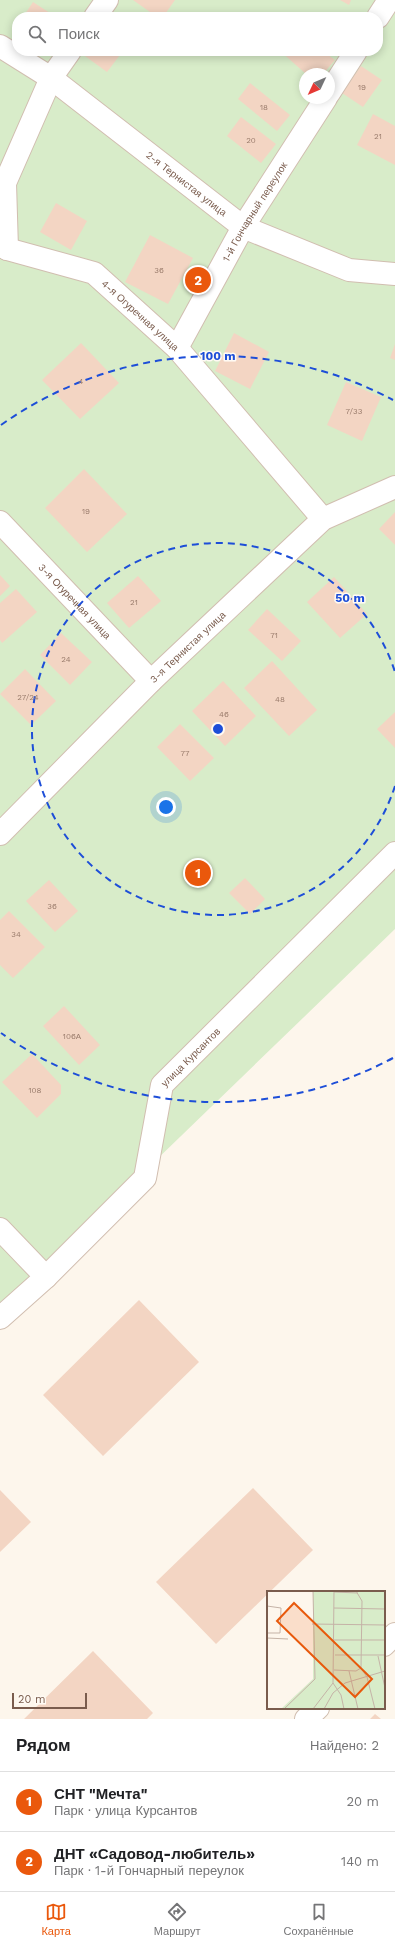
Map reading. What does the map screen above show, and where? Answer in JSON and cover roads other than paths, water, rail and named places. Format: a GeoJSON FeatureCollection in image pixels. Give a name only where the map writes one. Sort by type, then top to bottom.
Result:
{"type":"FeatureCollection","features":[{"type":"Feature","properties":{"kind":"street"},"geometry":{"type":"LineString","coordinates":[[99,12],[107,0]]}},
{"type":"Feature","properties":{"kind":"street"},"geometry":{"type":"LineString","coordinates":[[381,12],[389,0]]}},
{"type":"Feature","properties":{"kind":"street","name":"2-я Тернистая улица"},"geometry":{"type":"LineString","coordinates":[[0,46],[12,54]]}},
{"type":"Feature","properties":{"kind":"street","name":"2-я Тернистая улица"},"geometry":{"type":"LineString","coordinates":[[16,56],[51,78],[243,227],[349,270],[395,274]]}},
{"type":"Feature","properties":{"kind":"street"},"geometry":{"type":"LineString","coordinates":[[3,253],[5,183],[51,78],[66,56]]}},
{"type":"Feature","properties":{"kind":"street"},"geometry":{"type":"LineString","coordinates":[[335,84],[353,56]]}},
{"type":"Feature","properties":{"kind":"street","name":"1-й Гончарный переулок"},"geometry":{"type":"LineString","coordinates":[[177,348],[243,227],[322,104]]}},
{"type":"Feature","properties":{"kind":"street","name":"4-я Огуречная улица"},"geometry":{"type":"LineString","coordinates":[[3,253],[94,273],[177,348],[323,519]]}},
{"type":"Feature","properties":{"kind":"street","name":"3-я Тернистая улица"},"geometry":{"type":"LineString","coordinates":[[0,834],[151,681],[323,519],[395,487]]}},
{"type":"Feature","properties":{"kind":"street","name":"3-я Огуречная улица"},"geometry":{"type":"LineString","coordinates":[[0,522],[151,681]]}},
{"type":"Feature","properties":{"kind":"street","name":"улица Курсантов"},"geometry":{"type":"LineString","coordinates":[[0,1318],[46,1277],[145,1178],[162,1085],[395,853]]}},
{"type":"Feature","properties":{"kind":"street"},"geometry":{"type":"LineString","coordinates":[[0,1229],[46,1277]]}},
{"type":"Feature","properties":{"kind":"street"},"geometry":{"type":"LineString","coordinates":[[385,1644],[395,1634]]}},
{"type":"Feature","properties":{"kind":"street"},"geometry":{"type":"LineString","coordinates":[[306,1719],[317,1709]]}},
{"type":"Feature","properties":{"kind":"place","name":"ДНТ «Садовод-любитель»"},"geometry":{"type":"Point","coordinates":[198,280]}},
{"type":"Feature","properties":{"kind":"place","name":"СНТ \"Мечта\""},"geometry":{"type":"Point","coordinates":[198,873]}}]}
